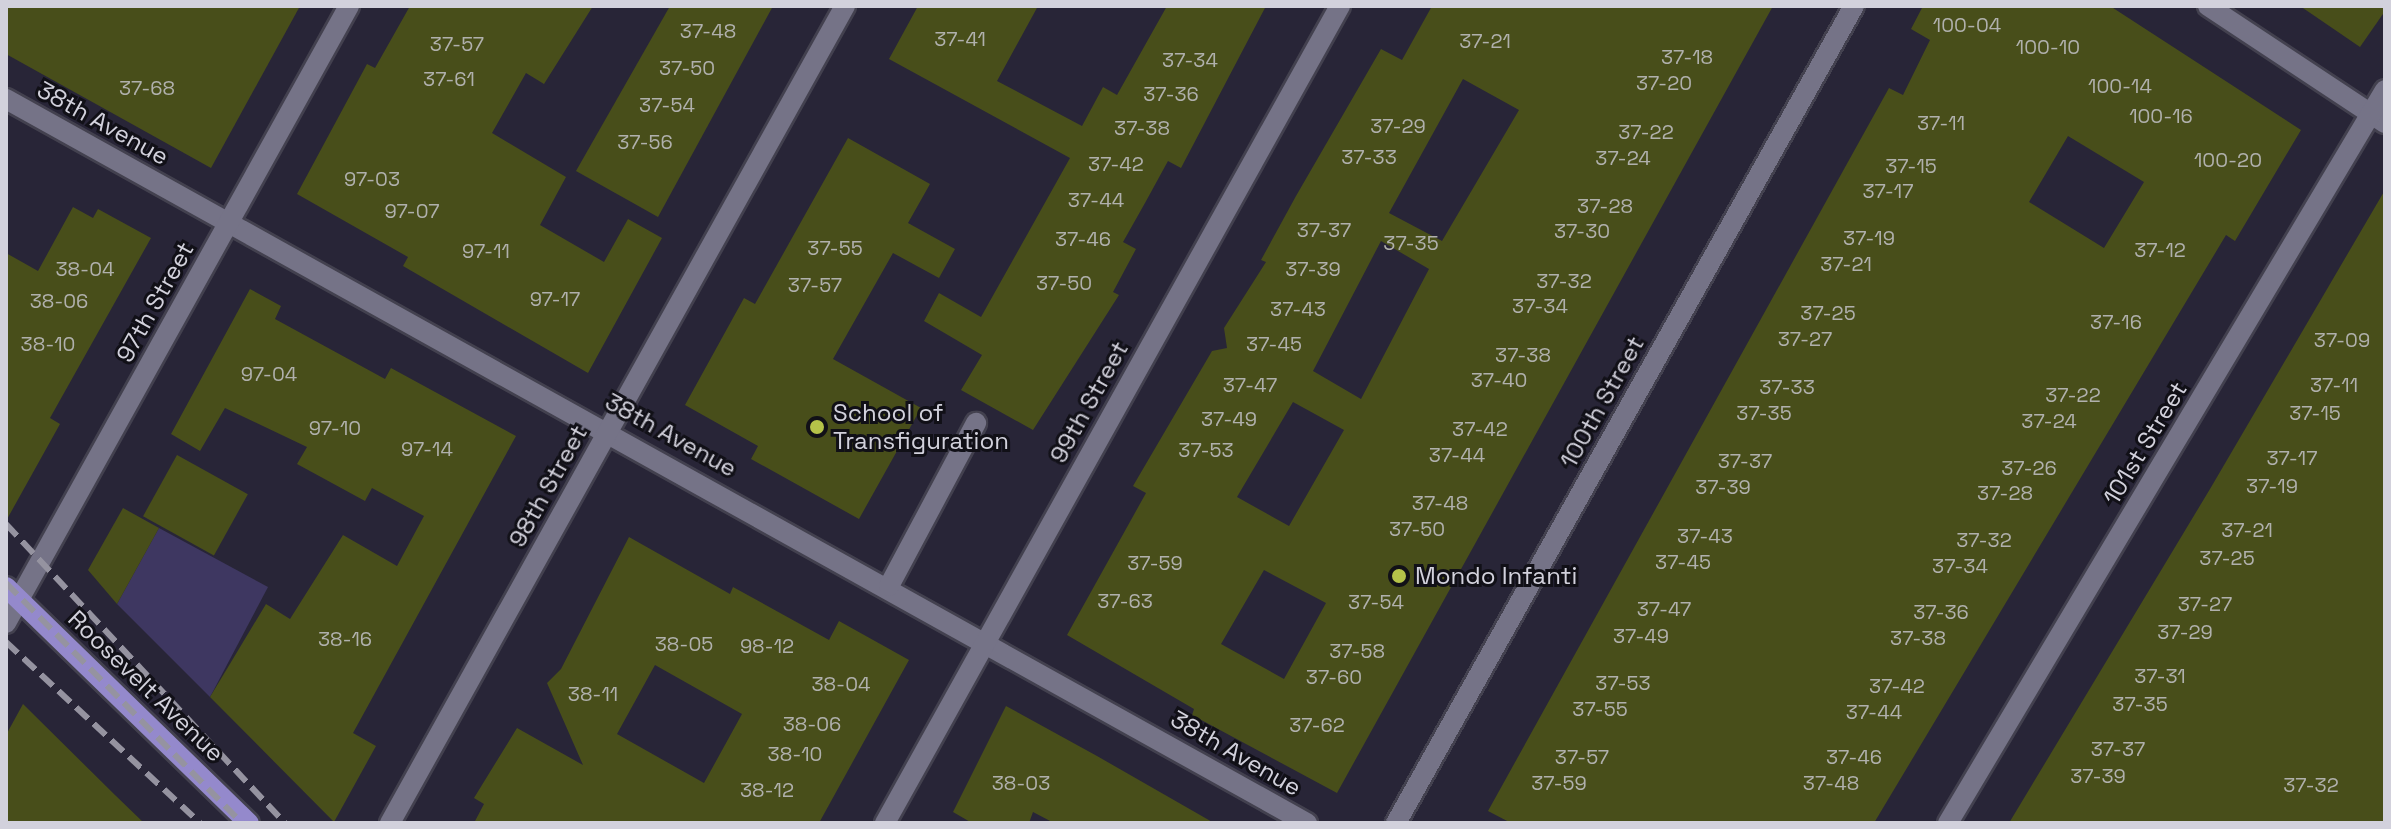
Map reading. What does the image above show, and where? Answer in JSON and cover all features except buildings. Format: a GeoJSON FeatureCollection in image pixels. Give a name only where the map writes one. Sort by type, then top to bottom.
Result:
{"type":"FeatureCollection","features":[{"type":"Feature","properties":{"kind":"main road","name":"Roosevelt Avenue"},"geometry":{"type":"LineString","coordinates":[[12,593],[249,823]]}},
{"type":"Feature","properties":{"kind":"street","name":"97th Street"},"geometry":{"type":"LineString","coordinates":[[6,623],[12,593],[230,222],[349,6]]}},
{"type":"Feature","properties":{"kind":"street","name":"98th Street"},"geometry":{"type":"LineString","coordinates":[[390,823],[845,6]]}},
{"type":"Feature","properties":{"kind":"street","name":"99th Street"},"geometry":{"type":"LineString","coordinates":[[885,823],[1340,6]]}},
{"type":"Feature","properties":{"kind":"street","name":"100th Street"},"geometry":{"type":"LineString","coordinates":[[1396,823],[1854,6]]}},
{"type":"Feature","properties":{"kind":"street"},"geometry":{"type":"LineString","coordinates":[[2208,6],[2378,119]]}},
{"type":"Feature","properties":{"kind":"street","name":"101st Street"},"geometry":{"type":"LineString","coordinates":[[1948,823],[2378,119],[2385,90]]}},
{"type":"Feature","properties":{"kind":"street","name":"38th Avenue"},"geometry":{"type":"LineString","coordinates":[[6,99],[889,586],[1307,823]]}},
{"type":"Feature","properties":{"kind":"street"},"geometry":{"type":"LineString","coordinates":[[889,586],[976,423]]}},
{"type":"Feature","properties":{"kind":"shaded area"},"geometry":{"type":"Polygon","coordinates":[[[159,528],[268,587],[210,697],[117,604],[159,528]]]}},
{"type":"Feature","properties":{"kind":"railway"},"geometry":{"type":"LineString","coordinates":[[6,524],[285,823]]}},
{"type":"Feature","properties":{"kind":"railway"},"geometry":{"type":"LineString","coordinates":[[6,583],[242,823]]}},
{"type":"Feature","properties":{"kind":"railway"},"geometry":{"type":"LineString","coordinates":[[6,642],[200,823]]}},
{"type":"Feature","properties":{"kind":"place","name":"School of Transfiguration"},"geometry":{"type":"Point","coordinates":[817,427]}},
{"type":"Feature","properties":{"kind":"place","name":"Mondo Infanti"},"geometry":{"type":"Point","coordinates":[1399,576]}}]}
